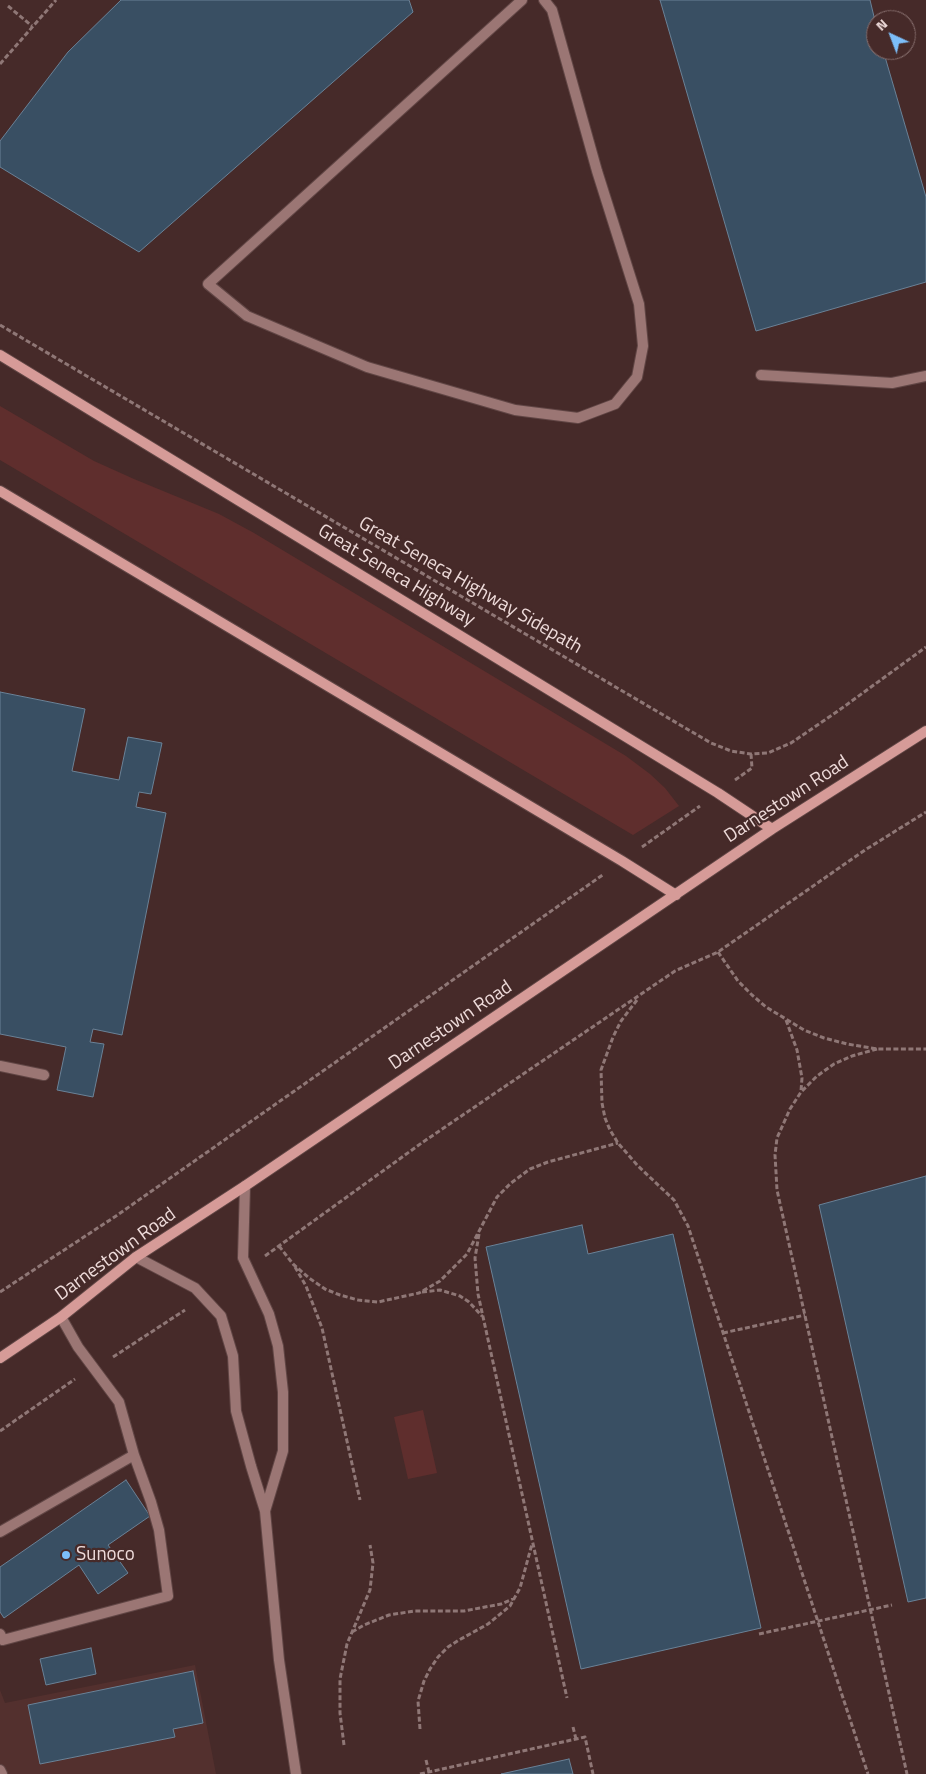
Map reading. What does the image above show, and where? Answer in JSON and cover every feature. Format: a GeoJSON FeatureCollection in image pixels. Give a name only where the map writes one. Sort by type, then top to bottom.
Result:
{"type":"FeatureCollection","features":[{"type":"Feature","properties":{"kind":"main road","name":"Great Seneca Highway"},"geometry":{"type":"LineString","coordinates":[[0,355],[702,783],[772,829]]}},
{"type":"Feature","properties":{"kind":"main road"},"geometry":{"type":"LineString","coordinates":[[0,491],[676,895]]}},
{"type":"Feature","properties":{"kind":"main road","name":"Darnestown Road"},"geometry":{"type":"LineString","coordinates":[[0,1358],[61,1317],[136,1257],[245,1186],[772,829],[926,731]]}},
{"type":"Feature","properties":{"kind":"street"},"geometry":{"type":"LineString","coordinates":[[522,0],[208,284],[247,316],[368,367],[515,410],[578,418],[615,404],[637,377],[643,346],[639,304],[598,171],[552,10],[544,0]]}},
{"type":"Feature","properties":{"kind":"street"},"geometry":{"type":"LineString","coordinates":[[761,376],[892,383],[926,376]]}},
{"type":"Feature","properties":{"kind":"street"},"geometry":{"type":"LineString","coordinates":[[0,1066],[44,1075]]}},
{"type":"Feature","properties":{"kind":"street"},"geometry":{"type":"LineString","coordinates":[[245,1186],[243,1258],[269,1314],[278,1346],[282,1392],[283,1450],[265,1511]]}},
{"type":"Feature","properties":{"kind":"street"},"geometry":{"type":"LineString","coordinates":[[136,1257],[195,1288],[221,1316],[233,1356],[236,1411],[250,1466],[265,1511],[279,1660],[296,1774]]}},
{"type":"Feature","properties":{"kind":"street"},"geometry":{"type":"LineString","coordinates":[[0,1634],[3,1640],[168,1596],[159,1530],[119,1402],[78,1346],[61,1317]]}},
{"type":"Feature","properties":{"kind":"street"},"geometry":{"type":"LineString","coordinates":[[0,1532],[134,1455]]}},
{"type":"Feature","properties":{"kind":"street"},"geometry":{"type":"LineString","coordinates":[[0,1770],[2,1774]]}},
{"type":"Feature","properties":{"kind":"path"},"geometry":{"type":"LineString","coordinates":[[0,64],[56,0]]}},
{"type":"Feature","properties":{"kind":"path"},"geometry":{"type":"LineString","coordinates":[[8,6],[32,26]]}},
{"type":"Feature","properties":{"kind":"path","name":"Great Seneca Highway Sidepath"},"geometry":{"type":"LineString","coordinates":[[0,325],[711,743],[731,752],[768,753],[791,743],[926,647]]}},
{"type":"Feature","properties":{"kind":"path"},"geometry":{"type":"LineString","coordinates":[[751,754],[752,768]]}},
{"type":"Feature","properties":{"kind":"path"},"geometry":{"type":"LineString","coordinates":[[263,1258],[423,1142],[675,971],[718,952],[865,850],[926,812]]}},
{"type":"Feature","properties":{"kind":"path"},"geometry":{"type":"LineString","coordinates":[[651,840],[688,815]]}},
{"type":"Feature","properties":{"kind":"path"},"geometry":{"type":"LineString","coordinates":[[0,1292],[116,1216],[579,893]]}},
{"type":"Feature","properties":{"kind":"path"},"geometry":{"type":"LineString","coordinates":[[718,952],[738,980],[752,995],[766,1007],[804,1030],[847,1044],[877,1048],[926,1049]]}},
{"type":"Feature","properties":{"kind":"path"},"geometry":{"type":"LineString","coordinates":[[639,997],[621,1021],[613,1037],[602,1070],[601,1095],[605,1118],[618,1143],[638,1166],[665,1190],[682,1213],[868,1774]]}},
{"type":"Feature","properties":{"kind":"path"},"geometry":{"type":"LineString","coordinates":[[786,1020],[794,1038],[799,1057],[802,1078],[801,1092]]}},
{"type":"Feature","properties":{"kind":"path"},"geometry":{"type":"LineString","coordinates":[[877,1048],[834,1064],[817,1076],[801,1092],[782,1123],[775,1155],[778,1190],[907,1774]]}},
{"type":"Feature","properties":{"kind":"path"},"geometry":{"type":"LineString","coordinates":[[419,1293],[440,1281],[467,1254],[497,1197],[511,1183],[530,1169],[548,1162],[618,1143]]}},
{"type":"Feature","properties":{"kind":"path"},"geometry":{"type":"LineString","coordinates":[[479,1234],[475,1258],[483,1317],[567,1698]]}},
{"type":"Feature","properties":{"kind":"path"},"geometry":{"type":"LineString","coordinates":[[279,1246],[293,1264],[310,1295],[322,1328],[360,1500]]}},
{"type":"Feature","properties":{"kind":"path"},"geometry":{"type":"LineString","coordinates":[[293,1264],[325,1289],[358,1300],[378,1302],[440,1290],[460,1296],[469,1302],[483,1317]]}},
{"type":"Feature","properties":{"kind":"path"},"geometry":{"type":"LineString","coordinates":[[117,1354],[187,1309]]}},
{"type":"Feature","properties":{"kind":"path"},"geometry":{"type":"LineString","coordinates":[[723,1333],[805,1315]]}},
{"type":"Feature","properties":{"kind":"path"},"geometry":{"type":"LineString","coordinates":[[0,1431],[70,1383]]}},
{"type":"Feature","properties":{"kind":"path"},"geometry":{"type":"LineString","coordinates":[[420,1729],[418,1701],[420,1691],[430,1668],[438,1657],[459,1640],[501,1615],[516,1598],[526,1570],[532,1543]]}},
{"type":"Feature","properties":{"kind":"path"},"geometry":{"type":"LineString","coordinates":[[344,1745],[340,1713],[340,1679],[347,1644],[370,1590],[372,1563],[370,1545]]}},
{"type":"Feature","properties":{"kind":"path"},"geometry":{"type":"LineString","coordinates":[[351,1633],[364,1625],[389,1615],[414,1611],[464,1611],[501,1604],[516,1598]]}},
{"type":"Feature","properties":{"kind":"path"},"geometry":{"type":"LineString","coordinates":[[759,1634],[892,1605]]}},
{"type":"Feature","properties":{"kind":"path"},"geometry":{"type":"LineString","coordinates":[[573,1727],[576,1739]]}},
{"type":"Feature","properties":{"kind":"path"},"geometry":{"type":"LineString","coordinates":[[420,1774],[585,1737],[594,1774]]}},
{"type":"Feature","properties":{"kind":"path"},"geometry":{"type":"LineString","coordinates":[[426,1760],[429,1772]]}},
{"type":"Feature","properties":{"kind":"shaded area"},"geometry":{"type":"Polygon","coordinates":[[[0,406],[94,461],[219,514],[254,533],[626,756],[665,788],[679,806],[633,835],[0,460],[0,406]]]}},
{"type":"Feature","properties":{"kind":"shaded area"},"geometry":{"type":"Polygon","coordinates":[[[423,1410],[437,1473],[408,1479],[394,1417],[423,1410]]]}},
{"type":"Feature","properties":{"kind":"shaded area"},"geometry":{"type":"Polygon","coordinates":[[[195,1665],[216,1774],[0,1774],[0,1690],[5,1703],[195,1665]]]}},
{"type":"Feature","properties":{"kind":"building"},"geometry":{"type":"Polygon","coordinates":[[[121,0],[409,0],[413,12],[139,252],[0,167],[0,141],[68,52],[121,0]]]}},
{"type":"Feature","properties":{"kind":"building"},"geometry":{"type":"Polygon","coordinates":[[[660,0],[870,0],[872,10],[866,10],[866,60],[886,60],[926,197],[926,282],[756,331],[660,0]]]}},
{"type":"Feature","properties":{"kind":"building"},"geometry":{"type":"Polygon","coordinates":[[[0,692],[85,709],[72,771],[119,780],[128,737],[162,743],[151,794],[139,792],[136,807],[166,813],[122,1035],[93,1029],[90,1042],[104,1044],[93,1097],[57,1090],[66,1047],[0,1034],[0,692]]]}},
{"type":"Feature","properties":{"kind":"building"},"geometry":{"type":"Polygon","coordinates":[[[926,1176],[926,1598],[908,1602],[819,1205],[926,1176]]]}},
{"type":"Feature","properties":{"kind":"building"},"geometry":{"type":"Polygon","coordinates":[[[582,1225],[588,1254],[673,1234],[761,1628],[581,1669],[486,1247],[582,1225]]]}},
{"type":"Feature","properties":{"kind":"building","name":"Sunoco"},"geometry":{"type":"Polygon","coordinates":[[[126,1480],[150,1516],[108,1545],[128,1573],[98,1594],[79,1565],[4,1618],[0,1612],[0,1567],[126,1480]]]}},
{"type":"Feature","properties":{"kind":"building"},"geometry":{"type":"Polygon","coordinates":[[[91,1648],[96,1674],[46,1685],[40,1659],[91,1648]]]}},
{"type":"Feature","properties":{"kind":"building"},"geometry":{"type":"Polygon","coordinates":[[[193,1671],[203,1723],[173,1729],[175,1737],[40,1764],[28,1705],[193,1671]]]}},
{"type":"Feature","properties":{"kind":"building"},"geometry":{"type":"Polygon","coordinates":[[[569,1759],[573,1774],[501,1774],[569,1759]]]}},
{"type":"Feature","properties":{"kind":"place","name":"Sunoco"},"geometry":{"type":"Point","coordinates":[66,1555]}}]}
